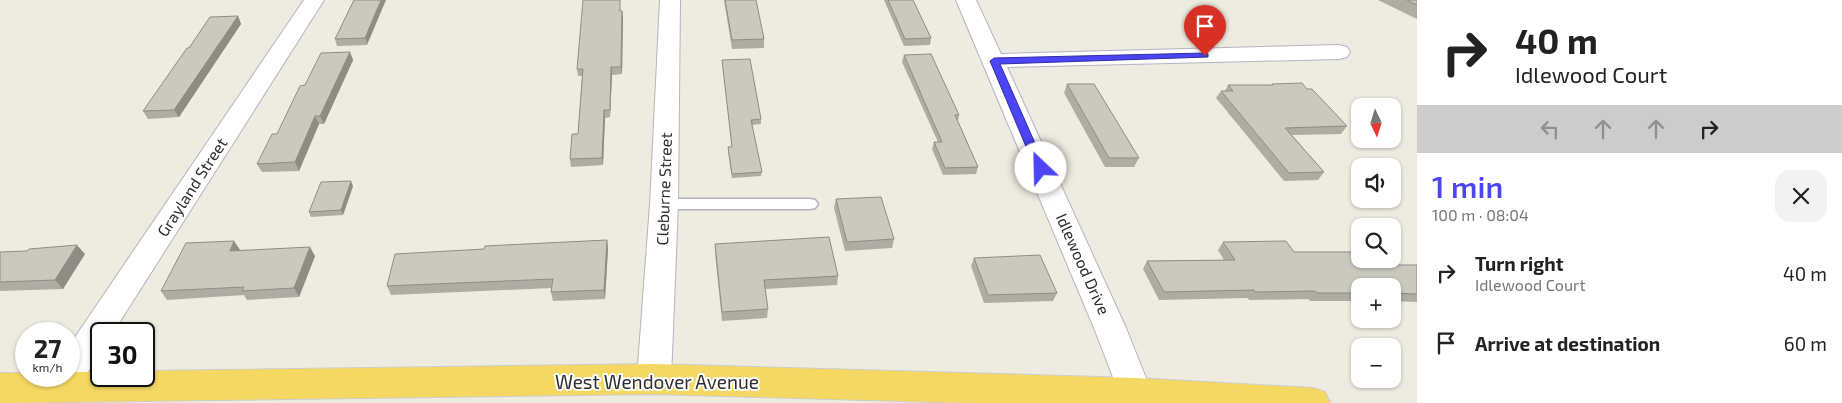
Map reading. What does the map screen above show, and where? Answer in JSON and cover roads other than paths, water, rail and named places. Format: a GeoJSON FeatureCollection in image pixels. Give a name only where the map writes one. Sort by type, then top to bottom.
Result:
{"type":"FeatureCollection","features":[{"type":"Feature","properties":{"kind":"highway","name":"West Wendover Avenue"},"geometry":{"type":"LineString","coordinates":[[80,379],[287,386],[654,379],[1135,393],[1313,403]]}},
{"type":"Feature","properties":{"kind":"highway","name":"West Wendover Avenue"},"geometry":{"type":"LineString","coordinates":[[0,388],[15,386]]}},
{"type":"Feature","properties":{"kind":"highway"},"geometry":{"type":"LineString","coordinates":[[211,403],[287,386]]}},
{"type":"Feature","properties":{"kind":"street","name":"Grayland Street"},"geometry":{"type":"LineString","coordinates":[[80,356],[314,0]]}},
{"type":"Feature","properties":{"kind":"street","name":"Cleburne Street"},"geometry":{"type":"LineString","coordinates":[[654,379],[664,204],[670,0]]}},
{"type":"Feature","properties":{"kind":"street","name":"Idlewood Drive"},"geometry":{"type":"LineString","coordinates":[[966,0],[1110,328],[1135,393]]}},
{"type":"Feature","properties":{"kind":"street"},"geometry":{"type":"LineString","coordinates":[[994,61],[1339,52]]}},
{"type":"Feature","properties":{"kind":"lane"},"geometry":{"type":"LineString","coordinates":[[664,204],[810,204]]}}]}
